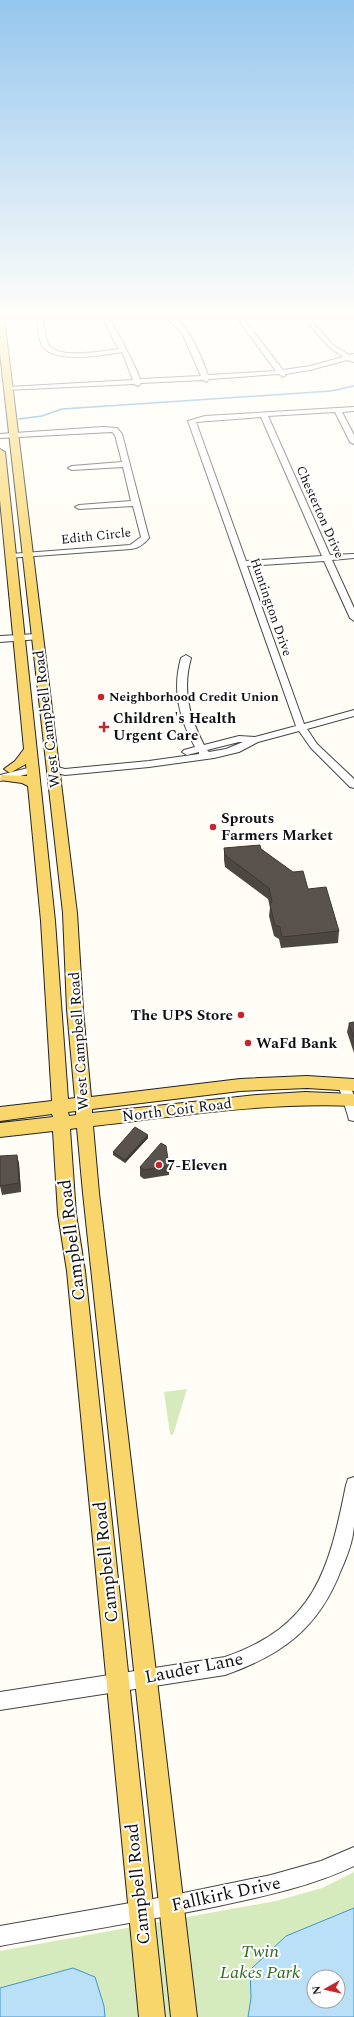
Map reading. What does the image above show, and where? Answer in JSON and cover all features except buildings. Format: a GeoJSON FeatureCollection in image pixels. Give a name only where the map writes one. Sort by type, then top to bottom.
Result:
{"type":"FeatureCollection","features":[{"type":"Feature","properties":{"kind":"main road","name":"West Campbell Road"},"geometry":{"type":"LineString","coordinates":[[8,407],[14,435],[45,703],[43,770],[48,922],[60,1115]]}},
{"type":"Feature","properties":{"kind":"main road","name":"West Campbell Road"},"geometry":{"type":"LineString","coordinates":[[0,452],[30,750],[43,770],[47,808],[59,819],[70,918],[83,1112]]}},
{"type":"Feature","properties":{"kind":"main road"},"geometry":{"type":"LineString","coordinates":[[1,464],[10,465],[11,477],[19,481]]}},
{"type":"Feature","properties":{"kind":"main road"},"geometry":{"type":"LineString","coordinates":[[24,682],[43,689]]}},
{"type":"Feature","properties":{"kind":"main road"},"geometry":{"type":"LineString","coordinates":[[25,694],[45,703]]}},
{"type":"Feature","properties":{"kind":"main road"},"geometry":{"type":"LineString","coordinates":[[4,774],[19,764],[30,750]]}},
{"type":"Feature","properties":{"kind":"main road"},"geometry":{"type":"LineString","coordinates":[[4,774],[24,779],[43,770]]}},
{"type":"Feature","properties":{"kind":"main road"},"geometry":{"type":"LineString","coordinates":[[48,922],[70,918]]}},
{"type":"Feature","properties":{"kind":"main road"},"geometry":{"type":"LineString","coordinates":[[216,1104],[221,1097],[271,1089],[282,1083]]}},
{"type":"Feature","properties":{"kind":"main road","name":"North Coit Road"},"geometry":{"type":"LineString","coordinates":[[0,1130],[60,1115],[240,1085],[282,1083],[350,1092]]}},
{"type":"Feature","properties":{"kind":"main road","name":"North Coit Road"},"geometry":{"type":"LineString","coordinates":[[83,1112],[216,1104],[350,1092]]}},
{"type":"Feature","properties":{"kind":"main road","name":"Campbell Road"},"geometry":{"type":"LineString","coordinates":[[83,1112],[108,1351],[184,2017]]}},
{"type":"Feature","properties":{"kind":"main road","name":"North Coit Road"},"geometry":{"type":"LineString","coordinates":[[0,1114],[60,1115]]}},
{"type":"Feature","properties":{"kind":"main road","name":"Campbell Road"},"geometry":{"type":"LineString","coordinates":[[60,1115],[67,1214],[76,1271],[85,1355],[152,2017]]}},
{"type":"Feature","properties":{"kind":"main road"},"geometry":{"type":"LineString","coordinates":[[85,1355],[108,1351]]}},
{"type":"Feature","properties":{"kind":"street"},"geometry":{"type":"LineString","coordinates":[[264,415],[354,409]]}},
{"type":"Feature","properties":{"kind":"street"},"geometry":{"type":"LineString","coordinates":[[337,410],[354,442]]}},
{"type":"Feature","properties":{"kind":"street","name":"Huntington Drive"},"geometry":{"type":"LineString","coordinates":[[264,415],[205,418],[192,421],[300,727],[314,746],[354,785]]}},
{"type":"Feature","properties":{"kind":"street","name":"Chesterton Drive"},"geometry":{"type":"LineString","coordinates":[[264,415],[354,618]]}},
{"type":"Feature","properties":{"kind":"street","name":"Edith Circle"},"geometry":{"type":"LineString","coordinates":[[0,436],[103,429],[114,430],[118,434],[145,538],[137,545],[121,548],[11,556]]}},
{"type":"Feature","properties":{"kind":"street"},"geometry":{"type":"LineString","coordinates":[[72,468],[126,464]]}},
{"type":"Feature","properties":{"kind":"street"},"geometry":{"type":"LineString","coordinates":[[79,507],[137,503]]}},
{"type":"Feature","properties":{"kind":"street"},"geometry":{"type":"LineString","coordinates":[[242,564],[354,556]]}},
{"type":"Feature","properties":{"kind":"street"},"geometry":{"type":"LineString","coordinates":[[0,633],[37,635]]}},
{"type":"Feature","properties":{"kind":"street"},"geometry":{"type":"LineString","coordinates":[[0,639],[19,635]]}},
{"type":"Feature","properties":{"kind":"street"},"geometry":{"type":"LineString","coordinates":[[186,658],[182,669],[181,698],[189,726],[203,752]]}},
{"type":"Feature","properties":{"kind":"street"},"geometry":{"type":"LineString","coordinates":[[43,770],[65,772],[244,747],[255,740],[354,713]]}},
{"type":"Feature","properties":{"kind":"street"},"geometry":{"type":"LineString","coordinates":[[350,1092],[354,1116]]}},
{"type":"Feature","properties":{"kind":"street","name":"Lauder Lane"},"geometry":{"type":"LineString","coordinates":[[0,1701],[225,1666],[245,1660],[281,1640],[301,1623],[324,1589],[337,1559],[354,1485]]}},
{"type":"Feature","properties":{"kind":"street","name":"Fallkirk Drive"},"geometry":{"type":"LineString","coordinates":[[0,1936],[141,1912],[299,1879],[334,1866],[354,1856]]}},
{"type":"Feature","properties":{"kind":"green space"},"geometry":{"type":"Polygon","coordinates":[[[187,1389],[173,1435],[170,1434],[164,1392],[187,1389]]]}},
{"type":"Feature","properties":{"kind":"green space","name":"Twin Lakes Park"},"geometry":{"type":"Polygon","coordinates":[[[354,1872],[354,2017],[0,2017],[0,1951],[276,1901],[322,1888],[354,1872]]]}},
{"type":"Feature","properties":{"kind":"water"},"geometry":{"type":"Polygon","coordinates":[[[354,1908],[354,2017],[248,2017],[251,1998],[250,1970],[286,1936],[354,1908]]]}},
{"type":"Feature","properties":{"kind":"water"},"geometry":{"type":"Polygon","coordinates":[[[73,1968],[95,1977],[104,2006],[105,2017],[0,2017],[0,1988],[73,1968]]]}},
{"type":"Feature","properties":{"kind":"waterway"},"geometry":{"type":"LineString","coordinates":[[19,419],[42,416],[62,409],[90,407]]}},
{"type":"Feature","properties":{"kind":"place","name":"Neighborhood Credit Union"},"geometry":{"type":"Point","coordinates":[101,697]}},
{"type":"Feature","properties":{"kind":"place","name":"Children's Health Urgent Care"},"geometry":{"type":"Point","coordinates":[104,727]}},
{"type":"Feature","properties":{"kind":"place","name":"Sprouts Farmers Market"},"geometry":{"type":"Point","coordinates":[213,827]}},
{"type":"Feature","properties":{"kind":"place","name":"The UPS Store"},"geometry":{"type":"Point","coordinates":[241,1015]}},
{"type":"Feature","properties":{"kind":"place","name":"WaFd Bank"},"geometry":{"type":"Point","coordinates":[248,1043]}},
{"type":"Feature","properties":{"kind":"place","name":"7-Eleven"},"geometry":{"type":"Point","coordinates":[159,1165]}}]}
